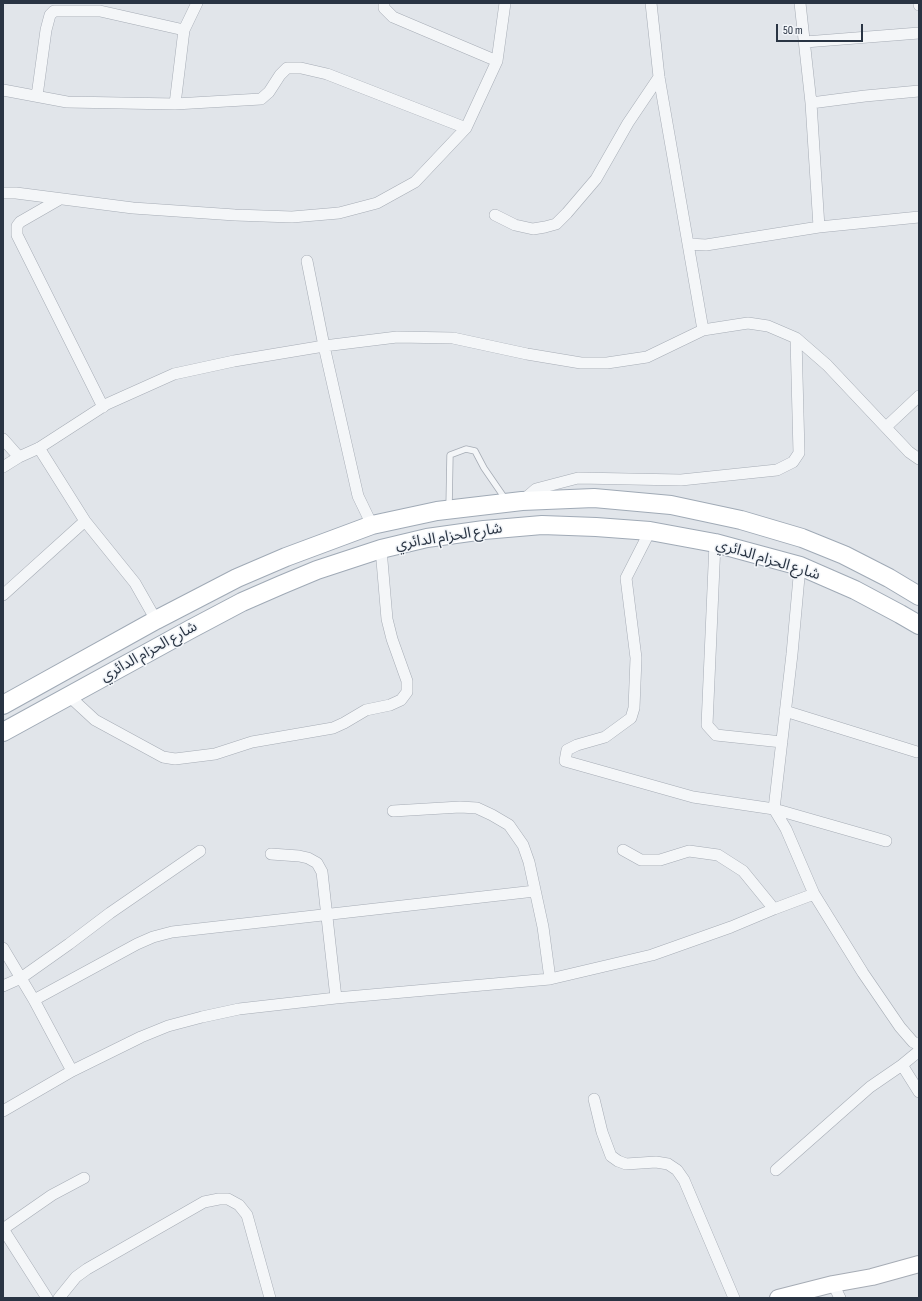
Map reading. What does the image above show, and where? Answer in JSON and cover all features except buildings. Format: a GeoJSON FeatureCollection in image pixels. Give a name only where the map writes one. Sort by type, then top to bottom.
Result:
{"type":"FeatureCollection","features":[{"type":"Feature","properties":{"kind":"main road","name":"شارع الحزام الدائري"},"geometry":{"type":"LineString","coordinates":[[3,705],[156,620],[237,578],[286,557],[372,525],[448,510],[515,502],[594,498],[671,505],[741,520],[802,538],[844,555],[889,578],[919,596]]}},
{"type":"Feature","properties":{"kind":"main road","name":"شارع الحزام الدائري"},"geometry":{"type":"LineString","coordinates":[[3,732],[242,602],[281,584],[381,549],[434,537],[484,530],[542,525],[650,531],[715,543],[800,566],[855,590],[919,625]]}},
{"type":"Feature","properties":{"kind":"street"},"geometry":{"type":"LineString","coordinates":[[175,104],[184,30],[197,3]]}},
{"type":"Feature","properties":{"kind":"street"},"geometry":{"type":"LineString","coordinates":[[384,3],[384,8],[393,17],[497,61]]}},
{"type":"Feature","properties":{"kind":"street"},"geometry":{"type":"LineString","coordinates":[[3,193],[60,198],[133,208],[234,215],[292,217],[339,213],[377,203],[415,182],[466,128],[497,61],[505,3]]}},
{"type":"Feature","properties":{"kind":"street"},"geometry":{"type":"LineString","coordinates":[[651,3],[659,77],[703,330]]}},
{"type":"Feature","properties":{"kind":"street"},"geometry":{"type":"LineString","coordinates":[[800,3],[811,103],[819,227]]}},
{"type":"Feature","properties":{"kind":"street"},"geometry":{"type":"LineString","coordinates":[[37,96],[46,30],[50,15],[54,11],[100,11],[184,30]]}},
{"type":"Feature","properties":{"kind":"street"},"geometry":{"type":"LineString","coordinates":[[805,42],[919,33]]}},
{"type":"Feature","properties":{"kind":"street"},"geometry":{"type":"LineString","coordinates":[[3,90],[67,102],[175,104],[261,99],[269,92],[280,75],[287,68],[301,68],[326,74],[466,128]]}},
{"type":"Feature","properties":{"kind":"street"},"geometry":{"type":"LineString","coordinates":[[495,215],[515,225],[533,229],[556,224],[596,179],[628,123],[659,77]]}},
{"type":"Feature","properties":{"kind":"street"},"geometry":{"type":"LineString","coordinates":[[811,103],[919,91]]}},
{"type":"Feature","properties":{"kind":"street"},"geometry":{"type":"LineString","coordinates":[[60,198],[20,222],[17,226],[17,234],[103,407]]}},
{"type":"Feature","properties":{"kind":"street"},"geometry":{"type":"LineString","coordinates":[[688,244],[706,245],[819,227],[919,217]]}},
{"type":"Feature","properties":{"kind":"street"},"geometry":{"type":"LineString","coordinates":[[307,261],[324,346],[358,496],[372,525]]}},
{"type":"Feature","properties":{"kind":"street"},"geometry":{"type":"LineString","coordinates":[[3,467],[19,457],[39,448],[103,407],[174,374],[234,360],[324,346],[397,337],[453,338],[527,354],[581,363],[607,363],[647,357],[703,330],[748,323],[768,326],[796,338],[827,365],[909,452],[919,459]]}},
{"type":"Feature","properties":{"kind":"street"},"geometry":{"type":"LineString","coordinates":[[515,502],[536,489],[578,478],[681,480],[776,470],[793,462],[799,453],[796,338]]}},
{"type":"Feature","properties":{"kind":"street"},"geometry":{"type":"LineString","coordinates":[[886,427],[919,396]]}},
{"type":"Feature","properties":{"kind":"street"},"geometry":{"type":"LineString","coordinates":[[3,439],[19,457]]}},
{"type":"Feature","properties":{"kind":"street"},"geometry":{"type":"LineString","coordinates":[[39,448],[85,521],[135,583],[156,620]]}},
{"type":"Feature","properties":{"kind":"street"},"geometry":{"type":"LineString","coordinates":[[3,595],[85,521]]}},
{"type":"Feature","properties":{"kind":"street"},"geometry":{"type":"LineString","coordinates":[[650,531],[626,578],[636,658],[634,708],[631,718],[605,737],[577,745],[567,750],[564,761],[693,797],[774,809],[886,841]]}},
{"type":"Feature","properties":{"kind":"street"},"geometry":{"type":"LineString","coordinates":[[715,543],[707,726],[716,735],[782,742]]}},
{"type":"Feature","properties":{"kind":"street"},"geometry":{"type":"LineString","coordinates":[[69,696],[95,720],[163,757],[175,760],[215,754],[252,742],[334,728],[366,710],[390,705],[401,700],[406,692],[407,681],[394,646],[387,619],[381,549]]}},
{"type":"Feature","properties":{"kind":"street"},"geometry":{"type":"LineString","coordinates":[[800,566],[792,654],[774,809],[786,829],[814,894],[863,973],[900,1027],[913,1042],[919,1045]]}},
{"type":"Feature","properties":{"kind":"street"},"geometry":{"type":"LineString","coordinates":[[785,711],[917,752]]}},
{"type":"Feature","properties":{"kind":"street"},"geometry":{"type":"LineString","coordinates":[[393,811],[460,807],[477,808],[492,814],[509,825],[523,845],[529,862],[543,927],[550,979]]}},
{"type":"Feature","properties":{"kind":"street"},"geometry":{"type":"LineString","coordinates":[[623,850],[641,860],[660,860],[689,851],[718,855],[743,871],[774,909]]}},
{"type":"Feature","properties":{"kind":"street"},"geometry":{"type":"LineString","coordinates":[[3,986],[20,978],[110,913],[200,851]]}},
{"type":"Feature","properties":{"kind":"street"},"geometry":{"type":"LineString","coordinates":[[271,854],[308,858],[317,863],[322,872],[336,998]]}},
{"type":"Feature","properties":{"kind":"street"},"geometry":{"type":"LineString","coordinates":[[34,1000],[137,944],[153,937],[172,932],[535,892]]}},
{"type":"Feature","properties":{"kind":"street"},"geometry":{"type":"LineString","coordinates":[[3,1111],[72,1071],[141,1037],[168,1026],[239,1009],[336,998],[550,979],[652,955],[731,928],[774,909],[814,894]]}},
{"type":"Feature","properties":{"kind":"street"},"geometry":{"type":"LineString","coordinates":[[3,948],[34,1000],[72,1071]]}},
{"type":"Feature","properties":{"kind":"street"},"geometry":{"type":"LineString","coordinates":[[776,1170],[870,1087],[902,1065],[919,1051]]}},
{"type":"Feature","properties":{"kind":"street"},"geometry":{"type":"LineString","coordinates":[[902,1065],[919,1092]]}},
{"type":"Feature","properties":{"kind":"street"},"geometry":{"type":"LineString","coordinates":[[594,1099],[602,1132],[611,1156],[626,1164],[656,1162],[668,1164],[677,1170],[684,1180],[734,1298]]}},
{"type":"Feature","properties":{"kind":"street"},"geometry":{"type":"LineString","coordinates":[[47,1298],[3,1229],[52,1195],[84,1178]]}},
{"type":"Feature","properties":{"kind":"street"},"geometry":{"type":"LineString","coordinates":[[59,1298],[76,1277],[87,1269],[204,1202],[219,1199],[228,1199],[239,1205],[247,1215],[270,1298]]}},
{"type":"Feature","properties":{"kind":"street"},"geometry":{"type":"LineString","coordinates":[[778,1298],[832,1284],[872,1277],[919,1264]]}},
{"type":"Feature","properties":{"kind":"street"},"geometry":{"type":"LineString","coordinates":[[832,1284],[840,1298]]}},
{"type":"Feature","properties":{"kind":"lane"},"geometry":{"type":"LineString","coordinates":[[448,510],[450,455],[466,449],[475,451],[484,468],[515,502]]}}]}
